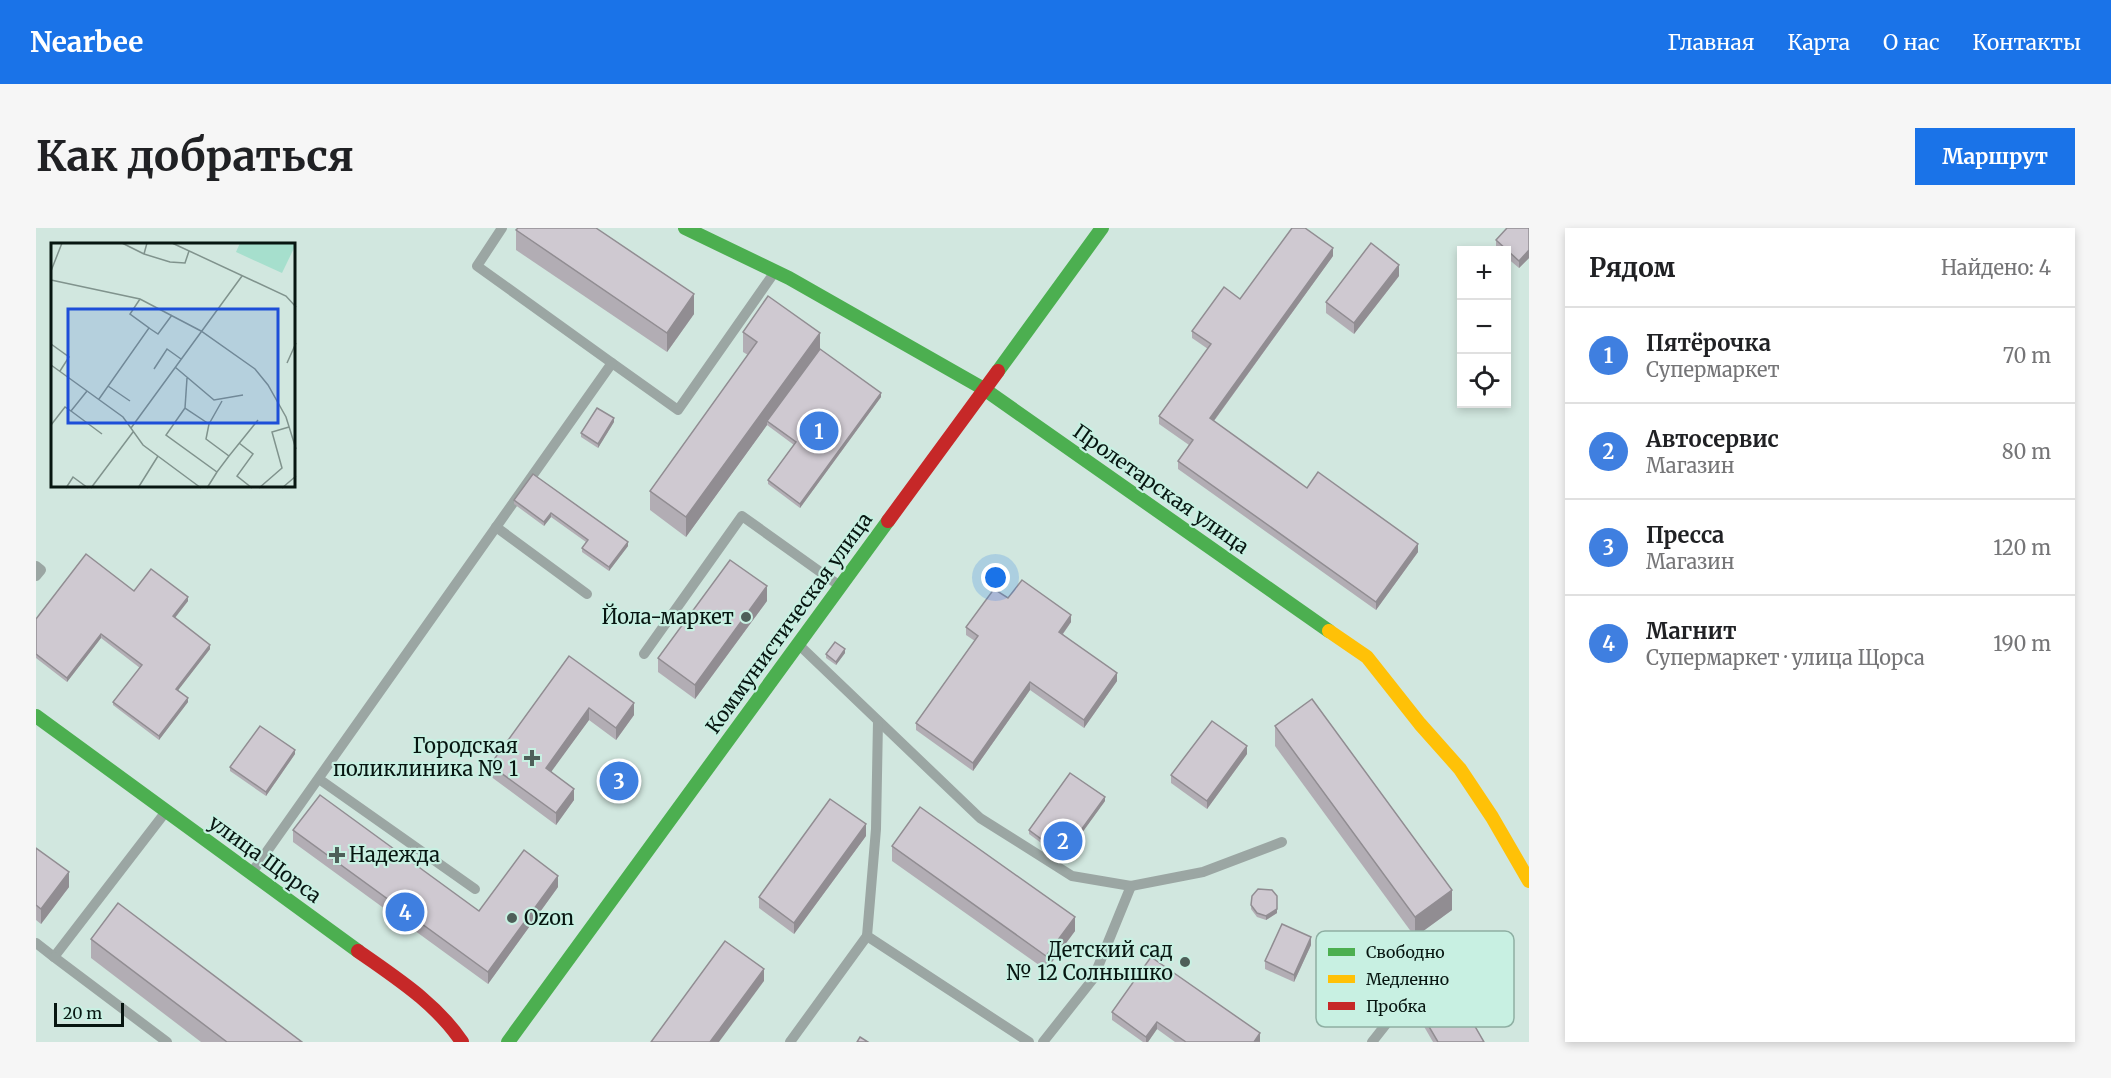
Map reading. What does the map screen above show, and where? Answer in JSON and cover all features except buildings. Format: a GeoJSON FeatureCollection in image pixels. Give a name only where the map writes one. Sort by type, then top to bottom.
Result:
{"type":"FeatureCollection","features":[{"type":"Feature","properties":{"kind":"street","name":"Пролетарская улица"},"geometry":{"type":"LineString","coordinates":[[685,228],[775,272],[984,389],[1367,657],[1420,724],[1460,769],[1492,817],[1529,881]]}},
{"type":"Feature","properties":{"kind":"street","name":"Коммунистическая улица"},"geometry":{"type":"LineString","coordinates":[[508,1042],[1102,228]]}},
{"type":"Feature","properties":{"kind":"street","name":"улица Щорса"},"geometry":{"type":"LineString","coordinates":[[36,716],[423,998],[454,1030],[462,1042]]}},
{"type":"Feature","properties":{"kind":"lane"},"geometry":{"type":"LineString","coordinates":[[502,228],[477,267],[678,410],[775,272]]}},
{"type":"Feature","properties":{"kind":"lane"},"geometry":{"type":"LineString","coordinates":[[252,874],[612,363]]}},
{"type":"Feature","properties":{"kind":"lane"},"geometry":{"type":"LineString","coordinates":[[644,654],[742,516],[840,586]]}},
{"type":"Feature","properties":{"kind":"lane"},"geometry":{"type":"LineString","coordinates":[[496,527],[587,594]]}},
{"type":"Feature","properties":{"kind":"lane"},"geometry":{"type":"LineString","coordinates":[[36,566],[41,570],[36,576]]}},
{"type":"Feature","properties":{"kind":"lane"},"geometry":{"type":"LineString","coordinates":[[798,644],[980,818],[1072,876],[1131,886],[1203,872],[1282,842]]}},
{"type":"Feature","properties":{"kind":"lane"},"geometry":{"type":"LineString","coordinates":[[790,1042],[867,936],[876,829],[878,721]]}},
{"type":"Feature","properties":{"kind":"lane"},"geometry":{"type":"LineString","coordinates":[[319,778],[476,889]]}},
{"type":"Feature","properties":{"kind":"lane"},"geometry":{"type":"LineString","coordinates":[[54,957],[166,811]]}},
{"type":"Feature","properties":{"kind":"lane"},"geometry":{"type":"LineString","coordinates":[[1043,1042],[1093,979],[1131,886]]}},
{"type":"Feature","properties":{"kind":"lane"},"geometry":{"type":"LineString","coordinates":[[867,936],[1029,1042]]}},
{"type":"Feature","properties":{"kind":"lane"},"geometry":{"type":"LineString","coordinates":[[36,943],[167,1042]]}},
{"type":"Feature","properties":{"kind":"lane"},"geometry":{"type":"LineString","coordinates":[[1372,1042],[1384,1027]]}},
{"type":"Feature","properties":{"kind":"traffic: fast"},"geometry":{"type":"LineString","coordinates":[[685,228],[789,278],[984,389],[1329,631]]}},
{"type":"Feature","properties":{"kind":"traffic: fast"},"geometry":{"type":"LineString","coordinates":[[998,371],[1102,228]]}},
{"type":"Feature","properties":{"kind":"traffic: fast"},"geometry":{"type":"LineString","coordinates":[[508,1042],[888,521]]}},
{"type":"Feature","properties":{"kind":"traffic: fast"},"geometry":{"type":"LineString","coordinates":[[36,716],[358,951]]}},
{"type":"Feature","properties":{"kind":"traffic: slow"},"geometry":{"type":"LineString","coordinates":[[1329,631],[1367,657],[1420,724],[1460,769],[1492,817],[1529,881]]}},
{"type":"Feature","properties":{"kind":"traffic: jam"},"geometry":{"type":"LineString","coordinates":[[888,521],[998,371]]}},
{"type":"Feature","properties":{"kind":"traffic: jam"},"geometry":{"type":"LineString","coordinates":[[358,951],[428,1003],[462,1042]]}},
{"type":"Feature","properties":{"kind":"place","name":"Пятёрочка"},"geometry":{"type":"Point","coordinates":[819,431]}},
{"type":"Feature","properties":{"kind":"place","name":"Йола-маркет"},"geometry":{"type":"Point","coordinates":[746,617]}},
{"type":"Feature","properties":{"kind":"place","name":"Городская поликлиника № 1"},"geometry":{"type":"Point","coordinates":[532,758]}},
{"type":"Feature","properties":{"kind":"place","name":"Пресса"},"geometry":{"type":"Point","coordinates":[619,781]}},
{"type":"Feature","properties":{"kind":"place","name":"Автосервис"},"geometry":{"type":"Point","coordinates":[1063,841]}},
{"type":"Feature","properties":{"kind":"place","name":"Надежда"},"geometry":{"type":"Point","coordinates":[337,855]}},
{"type":"Feature","properties":{"kind":"place","name":"Магнит"},"geometry":{"type":"Point","coordinates":[405,912]}},
{"type":"Feature","properties":{"kind":"place","name":"Ozon"},"geometry":{"type":"Point","coordinates":[512,918]}},
{"type":"Feature","properties":{"kind":"place","name":"Детский сад № 12 Солнышко"},"geometry":{"type":"Point","coordinates":[1185,962]}}]}
